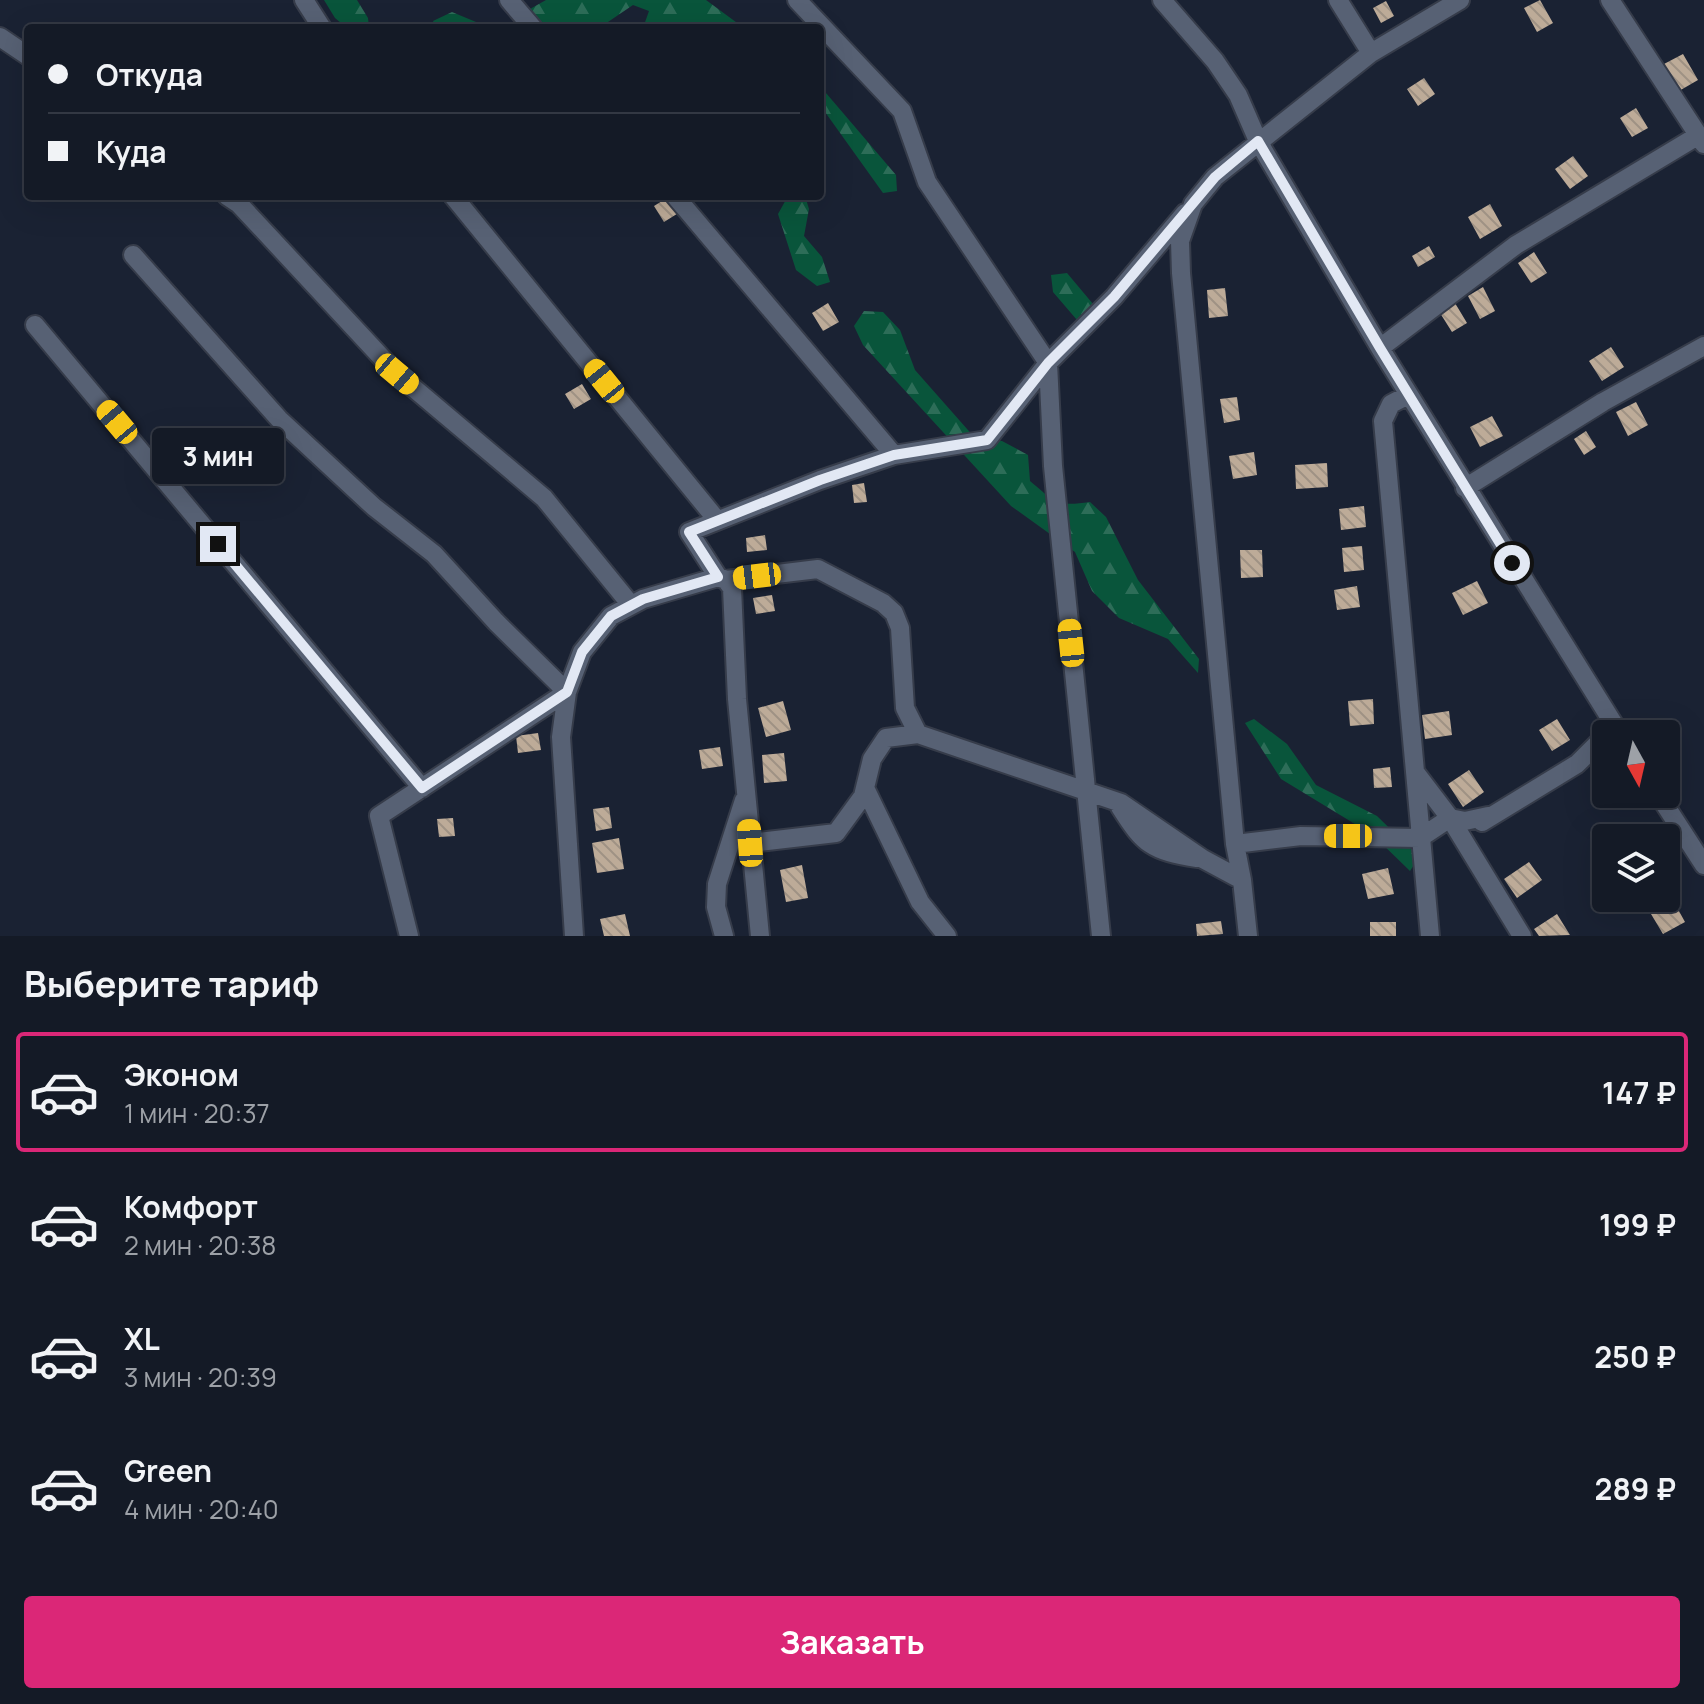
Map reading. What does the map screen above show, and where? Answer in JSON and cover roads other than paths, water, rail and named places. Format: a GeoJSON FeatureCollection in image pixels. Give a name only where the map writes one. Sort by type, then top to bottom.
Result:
{"type":"FeatureCollection","features":[{"type":"Feature","properties":{"kind":"street"},"geometry":{"type":"LineString","coordinates":[[304,0],[319,24]]}},
{"type":"Feature","properties":{"kind":"street"},"geometry":{"type":"LineString","coordinates":[[509,0],[530,24]]}},
{"type":"Feature","properties":{"kind":"street"},"geometry":{"type":"LineString","coordinates":[[797,0],[820,24]]}},
{"type":"Feature","properties":{"kind":"street"},"geometry":{"type":"LineString","coordinates":[[1162,0],[1215,61],[1238,95],[1258,141],[1605,720]]}},
{"type":"Feature","properties":{"kind":"street"},"geometry":{"type":"LineString","coordinates":[[1338,0],[1371,53]]}},
{"type":"Feature","properties":{"kind":"street"},"geometry":{"type":"LineString","coordinates":[[760,936],[737,699],[732,588],[722,579],[689,532],[820,480],[894,455],[987,440],[1048,363],[1114,297],[1215,177],[1371,53],[1460,0]]}},
{"type":"Feature","properties":{"kind":"street"},"geometry":{"type":"LineString","coordinates":[[1380,348],[1516,245],[1701,140],[1610,0]]}},
{"type":"Feature","properties":{"kind":"street"},"geometry":{"type":"LineString","coordinates":[[824,29],[902,111],[927,182],[1048,363],[1053,466],[1101,936]]}},
{"type":"Feature","properties":{"kind":"street"},"geometry":{"type":"LineString","coordinates":[[0,37],[24,53]]}},
{"type":"Feature","properties":{"kind":"street"},"geometry":{"type":"LineString","coordinates":[[233,200],[397,374],[544,498],[631,605]]}},
{"type":"Feature","properties":{"kind":"street"},"geometry":{"type":"LineString","coordinates":[[456,200],[717,520]]}},
{"type":"Feature","properties":{"kind":"street"},"geometry":{"type":"LineString","coordinates":[[678,200],[894,455]]}},
{"type":"Feature","properties":{"kind":"street"},"geometry":{"type":"LineString","coordinates":[[1193,204],[1180,241],[1181,273],[1235,844],[1248,936]]}},
{"type":"Feature","properties":{"kind":"street"},"geometry":{"type":"LineString","coordinates":[[133,255],[279,419],[374,507],[434,554],[496,622],[567,692]]}},
{"type":"Feature","properties":{"kind":"street"},"geometry":{"type":"LineString","coordinates":[[35,325],[422,788]]}},
{"type":"Feature","properties":{"kind":"street"},"geometry":{"type":"LineString","coordinates":[[1465,488],[1603,402],[1704,346]]}},
{"type":"Feature","properties":{"kind":"street"},"geometry":{"type":"LineString","coordinates":[[1683,358],[1704,367]]}},
{"type":"Feature","properties":{"kind":"street"},"geometry":{"type":"LineString","coordinates":[[1408,395],[1391,404],[1383,421],[1430,936]]}},
{"type":"Feature","properties":{"kind":"street"},"geometry":{"type":"LineString","coordinates":[[574,936],[561,737],[567,692],[582,652],[611,616],[643,599],[722,579],[818,569],[883,603],[894,613],[900,628],[905,708],[918,734]]}},
{"type":"Feature","properties":{"kind":"street"},"geometry":{"type":"LineString","coordinates":[[409,936],[379,816],[567,692]]}},
{"type":"Feature","properties":{"kind":"street"},"geometry":{"type":"LineString","coordinates":[[751,853],[836,833],[866,790],[872,759],[886,738],[918,734],[1116,801],[1203,859],[1242,880]]}},
{"type":"Feature","properties":{"kind":"street"},"geometry":{"type":"LineString","coordinates":[[1475,860],[1475,828],[1488,816],[1577,764],[1592,750]]}},
{"type":"Feature","properties":{"kind":"street"},"geometry":{"type":"LineString","coordinates":[[1577,764],[1592,761]]}},
{"type":"Feature","properties":{"kind":"street"},"geometry":{"type":"LineString","coordinates":[[1415,772],[1450,818],[1522,936]]}},
{"type":"Feature","properties":{"kind":"street"},"geometry":{"type":"LineString","coordinates":[[866,790],[912,888],[947,936]]}},
{"type":"Feature","properties":{"kind":"street"},"geometry":{"type":"LineString","coordinates":[[724,936],[716,907],[717,884],[747,793]]}},
{"type":"Feature","properties":{"kind":"street"},"geometry":{"type":"LineString","coordinates":[[1667,808],[1704,865]]}},
{"type":"Feature","properties":{"kind":"street"},"geometry":{"type":"LineString","coordinates":[[1235,844],[1301,836],[1420,838],[1450,818],[1465,821],[1488,816]]}},
{"type":"Feature","properties":{"kind":"street"},"geometry":{"type":"LineString","coordinates":[[731,836],[751,853]]}}]}
